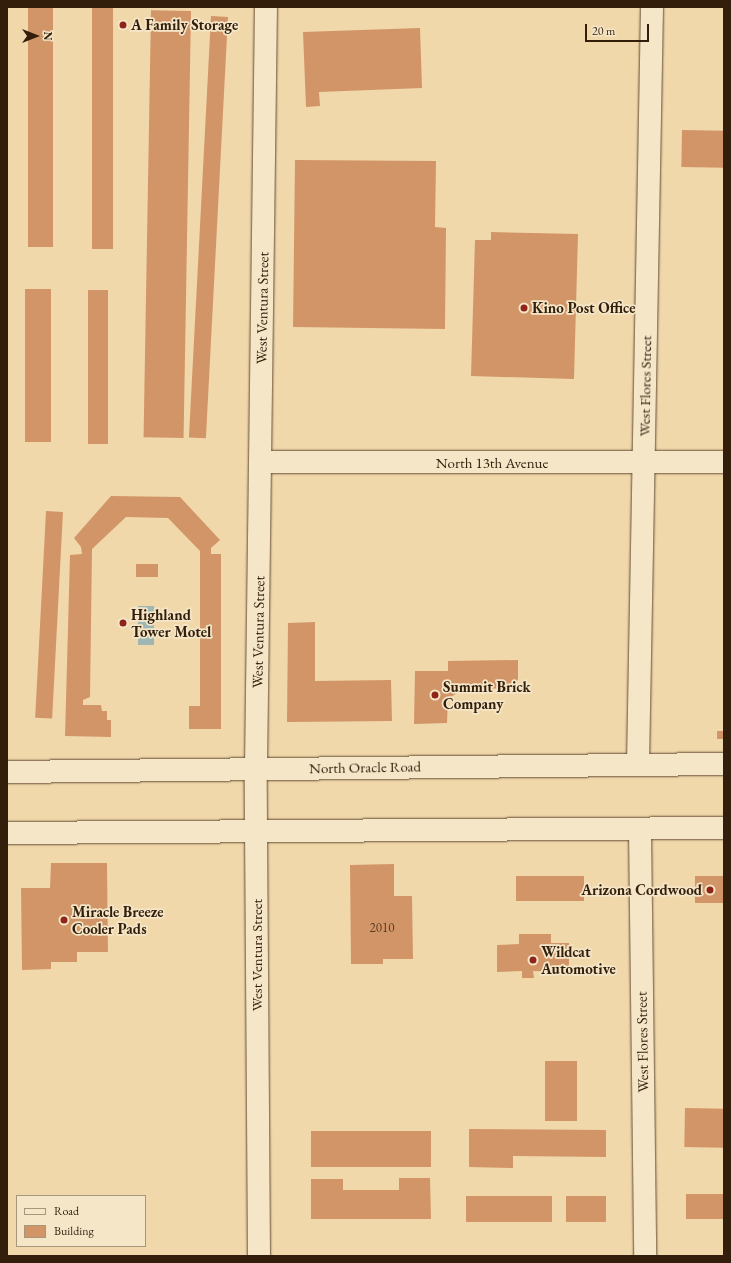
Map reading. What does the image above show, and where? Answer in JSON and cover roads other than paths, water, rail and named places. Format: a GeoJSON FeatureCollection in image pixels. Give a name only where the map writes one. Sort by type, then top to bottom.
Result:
{"type":"FeatureCollection","features":[{"type":"Feature","properties":{"kind":"street","name":"West Ventura Street"},"geometry":{"type":"LineString","coordinates":[[259,1256],[256,768],[266,7]]}},
{"type":"Feature","properties":{"kind":"street","name":"West Flores Street"},"geometry":{"type":"LineString","coordinates":[[638,764],[652,7]]}},
{"type":"Feature","properties":{"kind":"street","name":"North 13th Avenue"},"geometry":{"type":"LineString","coordinates":[[260,462],[724,462]]}},
{"type":"Feature","properties":{"kind":"street","name":"North Oracle Road"},"geometry":{"type":"LineString","coordinates":[[7,772],[256,768],[724,764]]}},
{"type":"Feature","properties":{"kind":"street","name":"West Flores Street"},"geometry":{"type":"LineString","coordinates":[[640,828],[645,1256]]}},
{"type":"Feature","properties":{"kind":"street"},"geometry":{"type":"LineString","coordinates":[[7,833],[724,828]]}},
{"type":"Feature","properties":{"kind":"water"},"geometry":{"type":"Polygon","coordinates":[[[138,606],[154,606],[154,645],[138,645],[138,606]]]}},
{"type":"Feature","properties":{"kind":"place","name":"A Family Storage"},"geometry":{"type":"Point","coordinates":[123,25]}},
{"type":"Feature","properties":{"kind":"place","name":"Kino Post Office"},"geometry":{"type":"Point","coordinates":[524,308]}},
{"type":"Feature","properties":{"kind":"place","name":"Highland Tower Motel"},"geometry":{"type":"Point","coordinates":[123,623]}},
{"type":"Feature","properties":{"kind":"place","name":"Summit Brick Company"},"geometry":{"type":"Point","coordinates":[435,695]}},
{"type":"Feature","properties":{"kind":"place","name":"Arizona Cordwood"},"geometry":{"type":"Point","coordinates":[710,890]}},
{"type":"Feature","properties":{"kind":"place","name":"Miracle Breeze Cooler Pads"},"geometry":{"type":"Point","coordinates":[64,920]}},
{"type":"Feature","properties":{"kind":"place","name":"Wildcat Automotive"},"geometry":{"type":"Point","coordinates":[533,960]}}]}
